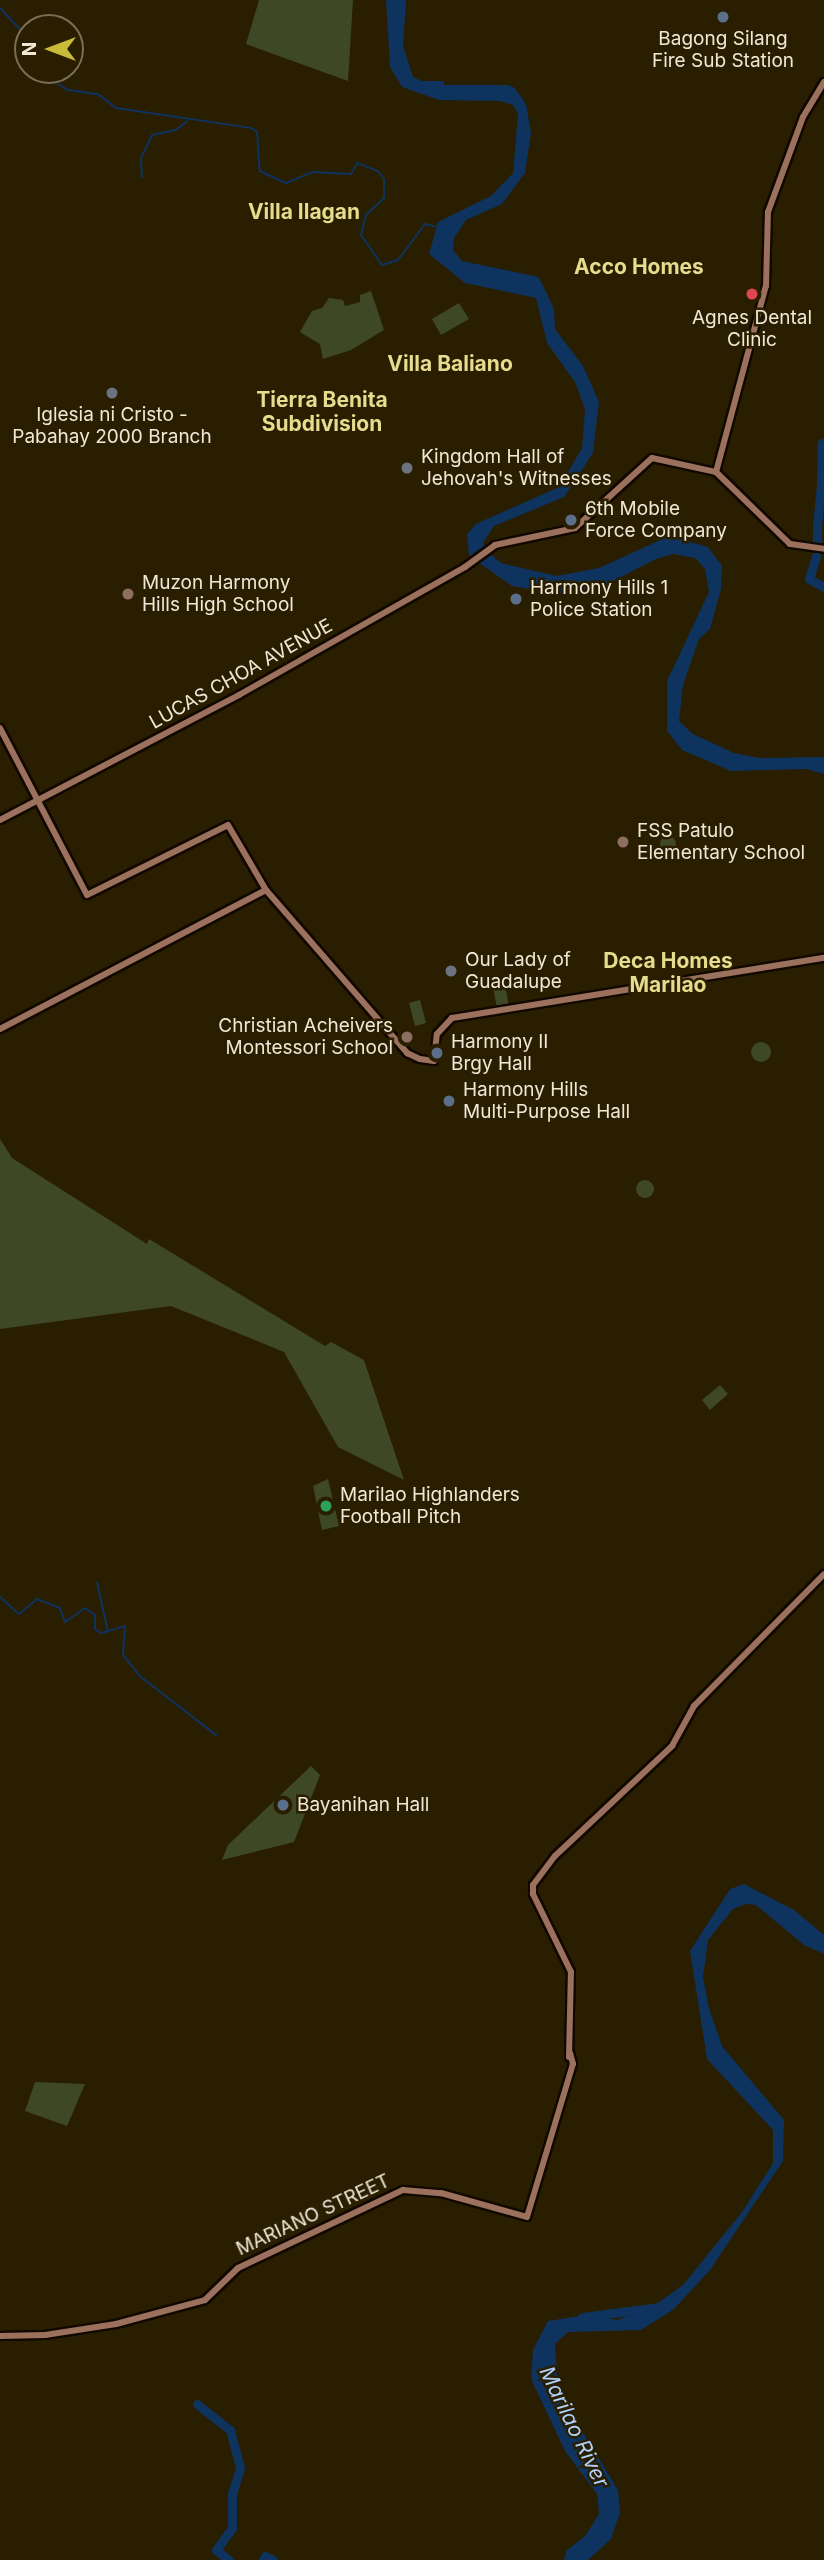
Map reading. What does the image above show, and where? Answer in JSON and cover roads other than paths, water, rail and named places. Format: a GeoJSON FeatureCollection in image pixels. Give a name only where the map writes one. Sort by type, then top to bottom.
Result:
{"type":"FeatureCollection","features":[{"type":"Feature","properties":{"kind":"main road"},"geometry":{"type":"LineString","coordinates":[[824,82],[803,117],[768,212],[766,286],[716,472],[795,547],[824,549]]}},
{"type":"Feature","properties":{"kind":"main road","name":"LUCAS CHOA AVENUE"},"geometry":{"type":"LineString","coordinates":[[0,820],[239,695],[469,564],[488,548],[575,528],[652,458],[716,472]]}},
{"type":"Feature","properties":{"kind":"main road"},"geometry":{"type":"LineString","coordinates":[[0,728],[90,897],[228,825],[265,890],[407,1053],[434,1061],[437,1034],[448,1019],[824,958]]}},
{"type":"Feature","properties":{"kind":"main road"},"geometry":{"type":"LineString","coordinates":[[0,1030],[265,890]]}},
{"type":"Feature","properties":{"kind":"main road","name":"MARIANO STREET"},"geometry":{"type":"LineString","coordinates":[[0,2336],[108,2325],[205,2300],[239,2268],[402,2190],[441,2193],[527,2217],[568,2077],[570,2053],[571,1972],[533,1894],[533,1885],[555,1856],[672,1746],[694,1706],[824,1574]]}},
{"type":"Feature","properties":{"kind":"water"},"geometry":{"type":"Polygon","coordinates":[[[386,0],[406,0],[403,46],[413,77],[422,81],[444,81],[444,85],[508,85],[515,88],[526,104],[531,133],[525,173],[502,204],[466,220],[454,238],[453,250],[462,261],[539,277],[554,309],[555,329],[583,366],[599,402],[593,453],[564,497],[494,526],[483,543],[486,550],[501,563],[557,576],[599,568],[669,536],[708,547],[722,566],[721,589],[710,629],[699,639],[683,685],[679,721],[693,734],[734,753],[759,758],[824,757],[824,774],[806,769],[731,771],[682,750],[667,731],[667,681],[709,592],[705,569],[695,558],[673,554],[656,559],[600,588],[569,595],[512,586],[469,556],[467,534],[476,524],[559,487],[582,448],[585,409],[575,382],[547,343],[536,298],[465,283],[429,254],[438,222],[491,196],[513,173],[518,114],[513,105],[500,101],[439,100],[402,87],[390,67],[386,0]]]}},
{"type":"Feature","properties":{"kind":"water"},"geometry":{"type":"Polygon","coordinates":[[[744,1884],[794,1910],[824,1935],[824,1954],[804,1945],[756,1905],[746,1904],[733,1909],[708,1940],[703,1977],[709,2008],[722,2046],[784,2120],[783,2161],[710,2270],[674,2309],[641,2330],[568,2332],[555,2344],[558,2391],[618,2490],[620,2513],[611,2539],[588,2560],[564,2560],[566,2551],[585,2536],[599,2514],[597,2494],[565,2451],[531,2379],[533,2350],[548,2321],[586,2315],[617,2320],[651,2308],[683,2285],[742,2212],[773,2163],[773,2130],[707,2059],[690,1951],[730,1889],[744,1884]]]}},
{"type":"Feature","properties":{"kind":"waterway"},"geometry":{"type":"LineString","coordinates":[[0,8],[14,23]]}},
{"type":"Feature","properties":{"kind":"waterway"},"geometry":{"type":"LineString","coordinates":[[58,84],[68,90],[98,94],[116,108],[251,128],[257,132],[260,171],[286,183],[313,172],[351,174],[357,163],[378,171],[384,179],[384,198],[366,215],[361,235],[382,265],[398,260],[425,224],[437,227]]}},
{"type":"Feature","properties":{"kind":"waterway"},"geometry":{"type":"LineString","coordinates":[[141,158],[152,135],[176,130],[187,121]]}},
{"type":"Feature","properties":{"kind":"waterway"},"geometry":{"type":"LineString","coordinates":[[141,160],[142,177]]}},
{"type":"Feature","properties":{"kind":"waterway"},"geometry":{"type":"LineString","coordinates":[[821,482],[822,443]]}},
{"type":"Feature","properties":{"kind":"waterway"},"geometry":{"type":"LineString","coordinates":[[819,504],[821,485]]}},
{"type":"Feature","properties":{"kind":"waterway"},"geometry":{"type":"LineString","coordinates":[[817,525],[819,507]]}},
{"type":"Feature","properties":{"kind":"waterway"},"geometry":{"type":"LineString","coordinates":[[817,529],[817,544]]}},
{"type":"Feature","properties":{"kind":"waterway"},"geometry":{"type":"LineString","coordinates":[[816,556],[809,579],[824,587]]}},
{"type":"Feature","properties":{"kind":"waterway"},"geometry":{"type":"LineString","coordinates":[[97,1582],[108,1632]]}},
{"type":"Feature","properties":{"kind":"waterway"},"geometry":{"type":"LineString","coordinates":[[0,1597],[19,1614],[37,1599],[60,1608],[65,1622],[85,1608],[95,1615],[95,1629],[101,1633],[125,1626],[123,1655],[141,1677],[216,1735]]}},
{"type":"Feature","properties":{"kind":"waterway","name":"Marilao River"},"geometry":{"type":"LineString","coordinates":[[582,2317],[659,2307]]}},
{"type":"Feature","properties":{"kind":"waterway"},"geometry":{"type":"LineString","coordinates":[[197,2404],[230,2430],[240,2468],[232,2494],[232,2528],[216,2550],[229,2560]]}},
{"type":"Feature","properties":{"kind":"waterway"},"geometry":{"type":"LineString","coordinates":[[263,2560],[265,2556],[273,2560]]}},
{"type":"Feature","properties":{"kind":"place","name":"Bagong Silang Fire Sub Station"},"geometry":{"type":"Point","coordinates":[723,17]}},
{"type":"Feature","properties":{"kind":"place","name":"Agnes Dental Clinic"},"geometry":{"type":"Point","coordinates":[752,294]}},
{"type":"Feature","properties":{"kind":"place","name":"Iglesia ni Cristo - Pabahay 2000 Branch"},"geometry":{"type":"Point","coordinates":[112,393]}},
{"type":"Feature","properties":{"kind":"place","name":"Kingdom Hall of Jehovah's Witnesses"},"geometry":{"type":"Point","coordinates":[407,468]}},
{"type":"Feature","properties":{"kind":"place","name":"6th Mobile Force Company"},"geometry":{"type":"Point","coordinates":[571,520]}},
{"type":"Feature","properties":{"kind":"place","name":"Muzon Harmony Hills High School"},"geometry":{"type":"Point","coordinates":[128,594]}},
{"type":"Feature","properties":{"kind":"place","name":"Harmony Hills 1 Police Station"},"geometry":{"type":"Point","coordinates":[516,599]}},
{"type":"Feature","properties":{"kind":"place","name":"FSS Patulo Elementary School"},"geometry":{"type":"Point","coordinates":[623,842]}},
{"type":"Feature","properties":{"kind":"place","name":"Our Lady of Guadalupe"},"geometry":{"type":"Point","coordinates":[451,971]}},
{"type":"Feature","properties":{"kind":"place","name":"Christian Acheivers Montessori School"},"geometry":{"type":"Point","coordinates":[407,1037]}},
{"type":"Feature","properties":{"kind":"place","name":"Harmony II Brgy Hall"},"geometry":{"type":"Point","coordinates":[437,1053]}},
{"type":"Feature","properties":{"kind":"place","name":"Harmony Hills Multi-Purpose Hall"},"geometry":{"type":"Point","coordinates":[449,1101]}},
{"type":"Feature","properties":{"kind":"place","name":"Marilao Highlanders Football Pitch"},"geometry":{"type":"Point","coordinates":[326,1506]}},
{"type":"Feature","properties":{"kind":"place","name":"Bayanihan Hall"},"geometry":{"type":"Point","coordinates":[283,1805]}},
{"type":"Feature","properties":{"kind":"district","name":"Villa Ilagan"},"geometry":{"type":"Point","coordinates":[304,212]}},
{"type":"Feature","properties":{"kind":"district","name":"Acco Homes"},"geometry":{"type":"Point","coordinates":[639,267]}},
{"type":"Feature","properties":{"kind":"district","name":"Villa Baliano"},"geometry":{"type":"Point","coordinates":[450,364]}},
{"type":"Feature","properties":{"kind":"district","name":"Tierra Benita Subdivision"},"geometry":{"type":"Point","coordinates":[322,412]}},
{"type":"Feature","properties":{"kind":"district","name":"Deca Homes Marilao"},"geometry":{"type":"Point","coordinates":[668,973]}}]}
